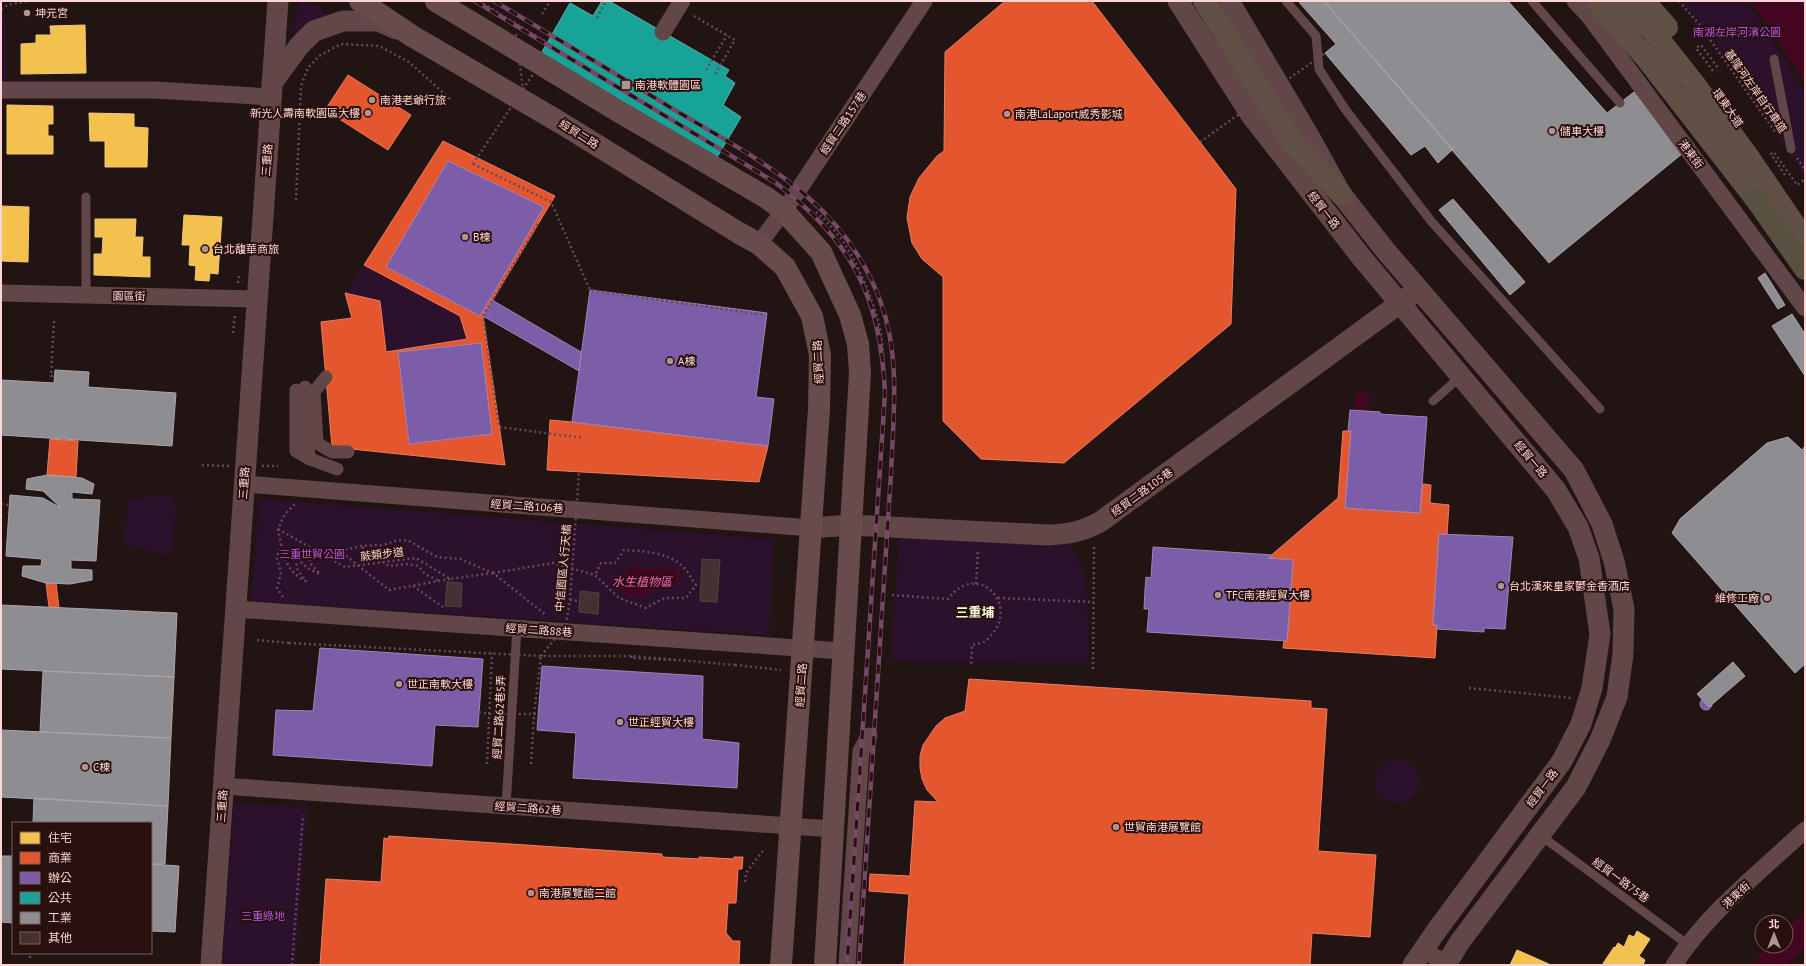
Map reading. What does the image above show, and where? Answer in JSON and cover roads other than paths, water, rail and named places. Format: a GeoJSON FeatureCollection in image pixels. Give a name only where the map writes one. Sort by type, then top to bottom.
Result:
{"type":"FeatureCollection","features":[{"type":"Feature","properties":{"kind":"highway"},"geometry":{"type":"LineString","coordinates":[[1204,1],[1294,143],[1341,194]]}},
{"type":"Feature","properties":{"kind":"highway"},"geometry":{"type":"LineString","coordinates":[[1632,4],[1643,31],[1738,156],[1755,198]]}},
{"type":"Feature","properties":{"kind":"highway"},"geometry":{"type":"LineString","coordinates":[[1632,4],[1745,152],[1805,240]]}},
{"type":"Feature","properties":{"kind":"highway","name":"環東大道"},"geometry":{"type":"LineString","coordinates":[[1632,4],[1665,25],[1720,95],[1805,220]]}},
{"type":"Feature","properties":{"kind":"highway"},"geometry":{"type":"LineString","coordinates":[[1589,6],[1647,59],[1755,198],[1805,269]]}},
{"type":"Feature","properties":{"kind":"main road","name":"經貿二路"},"geometry":{"type":"LineString","coordinates":[[360,1],[412,36],[562,123],[759,244],[785,267],[812,316],[820,354],[819,409],[781,965]]}},
{"type":"Feature","properties":{"kind":"main road"},"geometry":{"type":"LineString","coordinates":[[436,1],[620,108],[767,198],[784,211],[821,252],[850,315],[858,344],[860,373],[842,651],[825,965]]}},
{"type":"Feature","properties":{"kind":"street","name":"三重路"},"geometry":{"type":"LineString","coordinates":[[211,965],[278,1]]}},
{"type":"Feature","properties":{"kind":"street"},"geometry":{"type":"LineString","coordinates":[[663,32],[682,1]]}},
{"type":"Feature","properties":{"kind":"street","name":"經貿二路157巷"},"geometry":{"type":"LineString","coordinates":[[759,244],[784,211],[924,1]]}},
{"type":"Feature","properties":{"kind":"street","name":"經貿一路"},"geometry":{"type":"LineString","coordinates":[[1178,1],[1251,115],[1362,258],[1556,490],[1578,527],[1589,558],[1600,634],[1592,688],[1581,724],[1562,762],[1437,930],[1419,957]]}},
{"type":"Feature","properties":{"kind":"street","name":"經貿一路"},"geometry":{"type":"LineString","coordinates":[[1229,1],[1301,122],[1341,194],[1385,250],[1574,470],[1602,524],[1614,561],[1624,609],[1623,654],[1617,697],[1600,740],[1576,787],[1459,943],[1447,965]]}},
{"type":"Feature","properties":{"kind":"street","name":"港東街"},"geometry":{"type":"LineString","coordinates":[[1575,1],[1589,6],[1803,300]]}},
{"type":"Feature","properties":{"kind":"street"},"geometry":{"type":"LineString","coordinates":[[1,90],[272,90],[299,46],[314,31],[332,24],[343,21],[378,21],[412,36]]}},
{"type":"Feature","properties":{"kind":"street","name":"經貿二路105巷"},"geometry":{"type":"LineString","coordinates":[[811,528],[850,526],[1048,535],[1070,534],[1088,529],[1106,518],[1419,289]]}},
{"type":"Feature","properties":{"kind":"street","name":"園區街"},"geometry":{"type":"LineString","coordinates":[[1,293],[258,299]]}},
{"type":"Feature","properties":{"kind":"street"},"geometry":{"type":"LineString","coordinates":[[326,377],[305,390],[296,432],[296,452],[312,462],[337,469]]}},
{"type":"Feature","properties":{"kind":"street"},"geometry":{"type":"LineString","coordinates":[[305,390],[305,415],[312,462]]}},
{"type":"Feature","properties":{"kind":"street"},"geometry":{"type":"LineString","coordinates":[[305,390],[321,444],[332,452],[348,452]]}},
{"type":"Feature","properties":{"kind":"street"},"geometry":{"type":"LineString","coordinates":[[296,432],[305,415]]}},
{"type":"Feature","properties":{"kind":"street"},"geometry":{"type":"LineString","coordinates":[[312,462],[321,444]]}},
{"type":"Feature","properties":{"kind":"street"},"geometry":{"type":"LineString","coordinates":[[312,462],[321,444]]}},
{"type":"Feature","properties":{"kind":"street","name":"經貿二路106巷"},"geometry":{"type":"LineString","coordinates":[[244,484],[811,528]]}},
{"type":"Feature","properties":{"kind":"street","name":"經貿二路88巷"},"geometry":{"type":"LineString","coordinates":[[236,609],[842,651]]}},
{"type":"Feature","properties":{"kind":"street"},"geometry":{"type":"LineString","coordinates":[[847,965],[861,751],[869,736]]}},
{"type":"Feature","properties":{"kind":"street","name":"經貿二路62巷"},"geometry":{"type":"LineString","coordinates":[[223,786],[833,829]]}},
{"type":"Feature","properties":{"kind":"street","name":"港東街"},"geometry":{"type":"LineString","coordinates":[[1674,965],[1687,944],[1713,916],[1805,830]]}},
{"type":"Feature","properties":{"kind":"street"},"geometry":{"type":"LineString","coordinates":[[1419,957],[1447,965]]}},
{"type":"Feature","properties":{"kind":"lane"},"geometry":{"type":"LineString","coordinates":[[1286,1],[1316,36],[1318,69],[1364,134],[1431,221],[1600,409]]}},
{"type":"Feature","properties":{"kind":"lane"},"geometry":{"type":"LineString","coordinates":[[1532,1],[1620,103]]}},
{"type":"Feature","properties":{"kind":"lane"},"geometry":{"type":"LineString","coordinates":[[1774,59],[1791,149]]}},
{"type":"Feature","properties":{"kind":"lane"},"geometry":{"type":"LineString","coordinates":[[86,197],[86,295]]}},
{"type":"Feature","properties":{"kind":"lane"},"geometry":{"type":"LineString","coordinates":[[1433,401],[1461,376]]}},
{"type":"Feature","properties":{"kind":"lane","name":"經貿二路62巷5弄"},"geometry":{"type":"LineString","coordinates":[[506,806],[517,628]]}},
{"type":"Feature","properties":{"kind":"lane","name":"經貿一路75巷"},"geometry":{"type":"LineString","coordinates":[[1540,835],[1687,944]]}},
{"type":"Feature","properties":{"kind":"water"},"geometry":{"type":"Polygon","coordinates":[[[1751,1],[1805,1],[1805,82],[1751,1]]]}},
{"type":"Feature","properties":{"kind":"water"},"geometry":{"type":"Polygon","coordinates":[[[1356,392],[1370,392],[1369,411],[1355,410],[1356,392]]]}},
{"type":"Feature","properties":{"kind":"water","name":"水生植物區"},"geometry":{"type":"Polygon","coordinates":[[[633,564],[641,569],[682,570],[680,582],[661,583],[647,596],[628,595],[607,581],[623,577],[633,564]]]}},
{"type":"Feature","properties":{"kind":"waterway"},"geometry":{"type":"LineString","coordinates":[[1768,965],[1805,929]]}},
{"type":"Feature","properties":{"kind":"railway"},"geometry":{"type":"LineString","coordinates":[[475,1],[776,183],[825,227],[843,250],[858,274],[869,300],[877,328],[885,393],[847,965]]}},
{"type":"Feature","properties":{"kind":"railway"},"geometry":{"type":"LineString","coordinates":[[494,1],[764,164],[794,185],[821,209],[844,236],[865,267],[881,303],[891,345],[894,410],[859,965]]}},
{"type":"Feature","properties":{"kind":"place","name":"坤元宮"},"geometry":{"type":"Point","coordinates":[27,13]}},
{"type":"Feature","properties":{"kind":"place","name":"南港軟體園區"},"geometry":{"type":"Point","coordinates":[626,85]}},
{"type":"Feature","properties":{"kind":"place","name":"南港老爺行旅"},"geometry":{"type":"Point","coordinates":[372,100]}},
{"type":"Feature","properties":{"kind":"place","name":"新光人壽南軟園區大樓"},"geometry":{"type":"Point","coordinates":[368,113]}},
{"type":"Feature","properties":{"kind":"place","name":"南港LaLaport威秀影城"},"geometry":{"type":"Point","coordinates":[1007,114]}},
{"type":"Feature","properties":{"kind":"place","name":"儲車大樓"},"geometry":{"type":"Point","coordinates":[1552,131]}},
{"type":"Feature","properties":{"kind":"place","name":"B棟"},"geometry":{"type":"Point","coordinates":[465,237]}},
{"type":"Feature","properties":{"kind":"place","name":"台北馥華商旅"},"geometry":{"type":"Point","coordinates":[205,249]}},
{"type":"Feature","properties":{"kind":"place","name":"A棟"},"geometry":{"type":"Point","coordinates":[670,361]}},
{"type":"Feature","properties":{"kind":"place","name":"台北漢來皇家鬱金香酒店"},"geometry":{"type":"Point","coordinates":[1501,586]}},
{"type":"Feature","properties":{"kind":"place","name":"TFC南港經貿大樓"},"geometry":{"type":"Point","coordinates":[1218,595]}},
{"type":"Feature","properties":{"kind":"place","name":"維修工廠"},"geometry":{"type":"Point","coordinates":[1767,598]}},
{"type":"Feature","properties":{"kind":"place","name":"世正南軟大樓"},"geometry":{"type":"Point","coordinates":[399,684]}},
{"type":"Feature","properties":{"kind":"place","name":"世正經貿大樓"},"geometry":{"type":"Point","coordinates":[620,722]}},
{"type":"Feature","properties":{"kind":"place","name":"C棟"},"geometry":{"type":"Point","coordinates":[85,767]}},
{"type":"Feature","properties":{"kind":"place","name":"世貿南港展覽館"},"geometry":{"type":"Point","coordinates":[1116,827]}},
{"type":"Feature","properties":{"kind":"place","name":"南港展覽館二館"},"geometry":{"type":"Point","coordinates":[531,893]}},
{"type":"Feature","properties":{"kind":"district","name":"三重埔"},"geometry":{"type":"Point","coordinates":[975,612]}},
{"type":"Feature","properties":{"kind":"park label","name":"南湖左岸河濱公園"},"geometry":{"type":"Point","coordinates":[1737,32]}},
{"type":"Feature","properties":{"kind":"park label","name":"三重世貿公園"},"geometry":{"type":"Point","coordinates":[312,554]}},
{"type":"Feature","properties":{"kind":"park label","name":"三重綠地"},"geometry":{"type":"Point","coordinates":[263,916]}}]}
